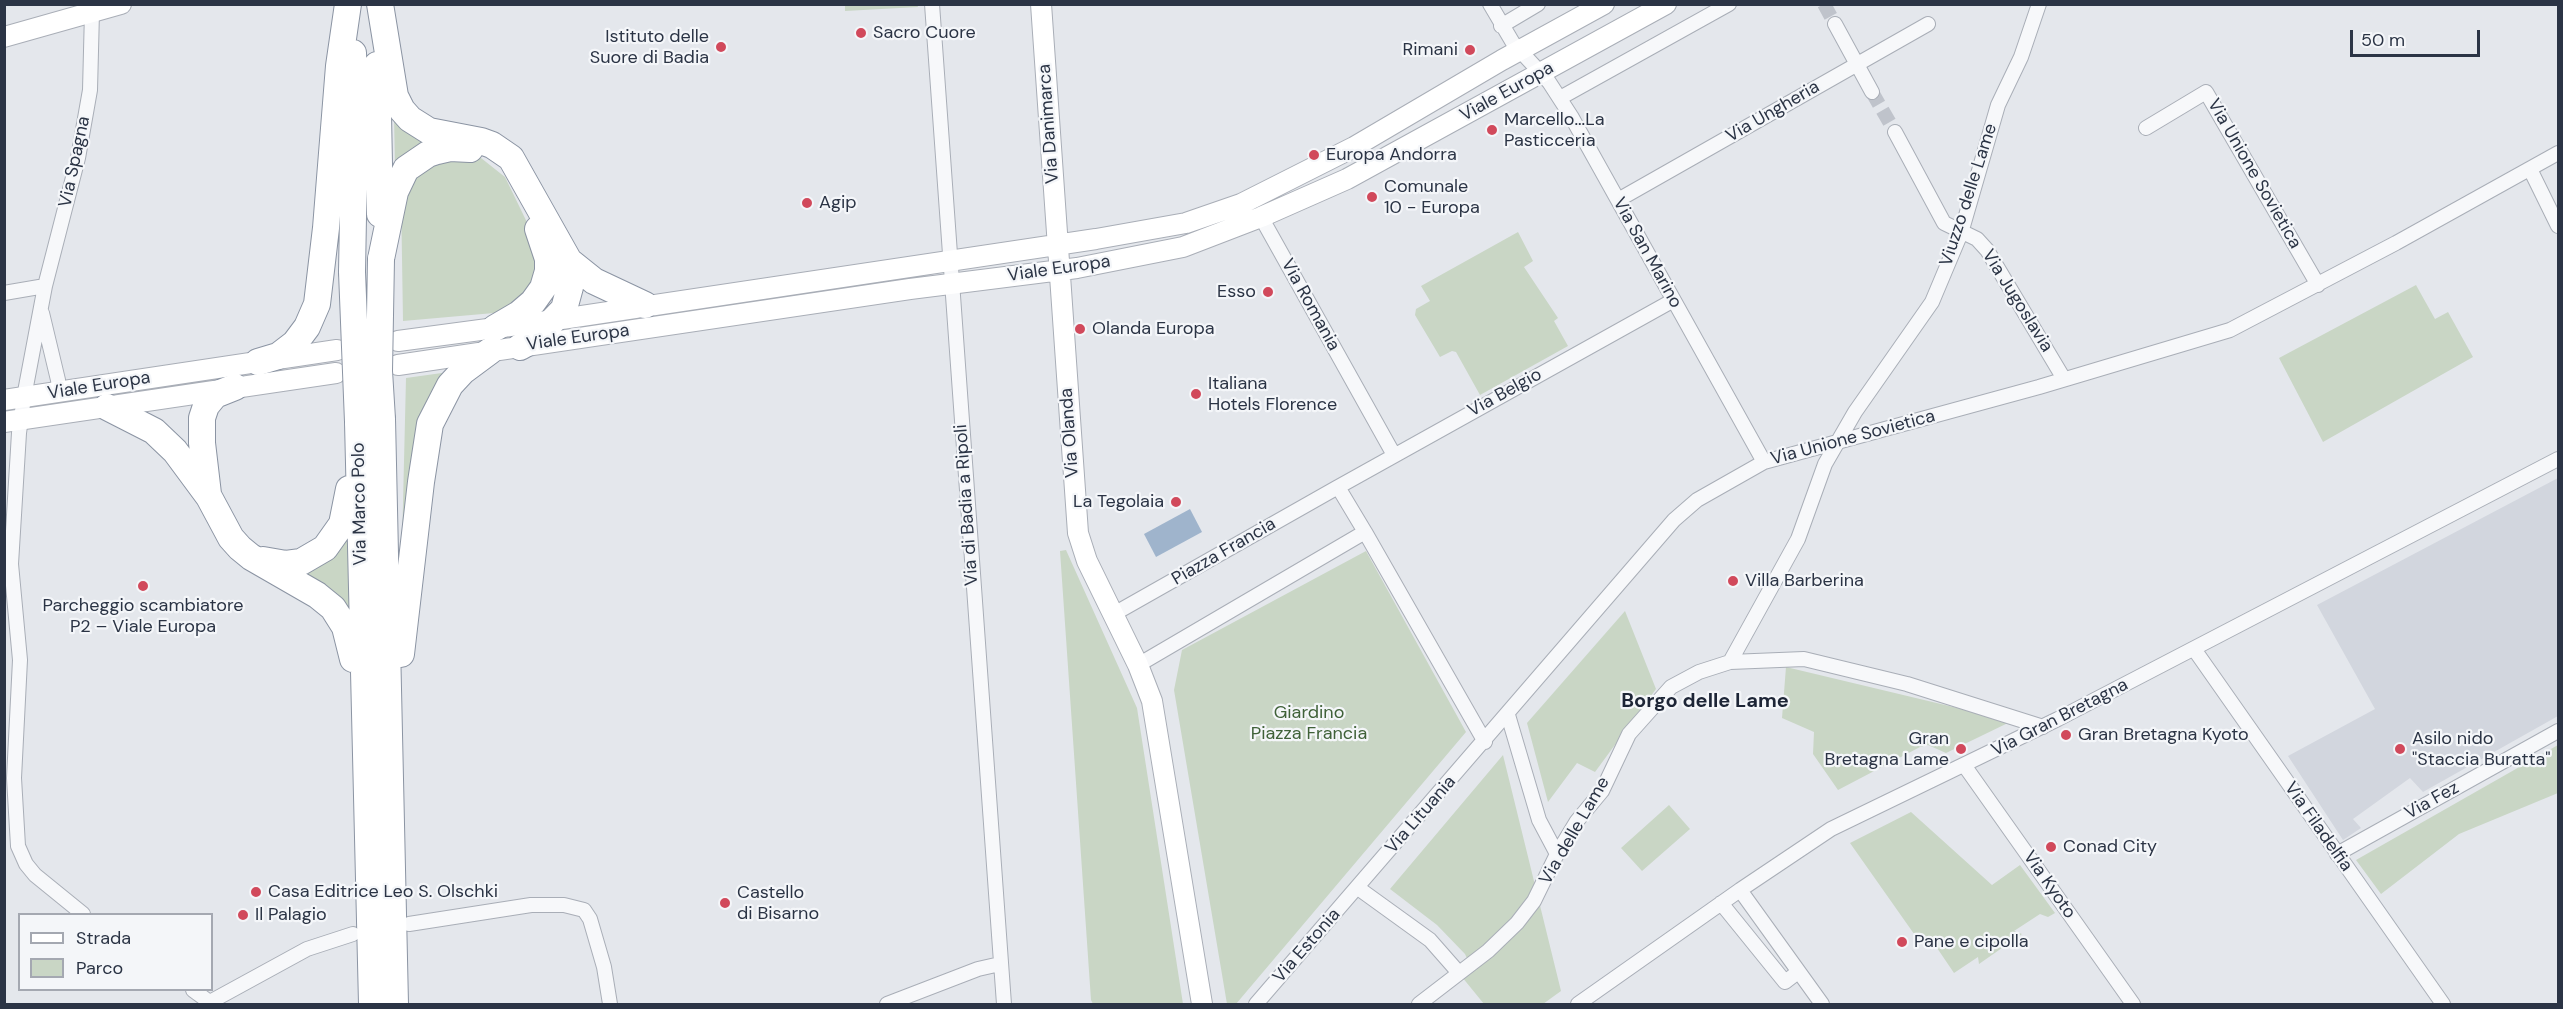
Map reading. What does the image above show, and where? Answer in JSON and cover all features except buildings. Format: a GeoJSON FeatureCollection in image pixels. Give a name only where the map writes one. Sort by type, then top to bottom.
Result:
{"type":"FeatureCollection","features":[{"type":"Feature","properties":{"kind":"highway","name":"Via Marco Polo"},"geometry":{"type":"LineString","coordinates":[[350,4],[355,107],[352,272],[370,421],[378,737],[395,1005]]}},
{"type":"Feature","properties":{"kind":"highway"},"geometry":{"type":"LineString","coordinates":[[258,362],[278,356],[295,344],[307,327],[317,304],[326,228],[339,66],[350,4]]}},
{"type":"Feature","properties":{"kind":"highway","name":"Via Marco Polo"},"geometry":{"type":"LineString","coordinates":[[370,421],[379,371],[381,260],[375,4]]}},
{"type":"Feature","properties":{"kind":"highway"},"geometry":{"type":"LineString","coordinates":[[380,4],[395,96],[402,110],[410,119],[429,131],[481,141],[492,145],[511,158],[568,261],[594,281],[645,305]]}},
{"type":"Feature","properties":{"kind":"highway"},"geometry":{"type":"LineString","coordinates":[[378,737],[430,424],[450,385],[492,340],[533,302],[543,288],[549,265],[543,241],[509,176],[486,155],[468,149],[450,148],[428,154],[406,168],[395,192],[381,260]]}},
{"type":"Feature","properties":{"kind":"highway"},"geometry":{"type":"LineString","coordinates":[[520,347],[536,338],[564,309],[570,294],[568,261]]}},
{"type":"Feature","properties":{"kind":"highway"},"geometry":{"type":"LineString","coordinates":[[209,497],[202,443],[202,418],[206,406],[215,395],[235,387]]}},
{"type":"Feature","properties":{"kind":"highway"},"geometry":{"type":"LineString","coordinates":[[108,407],[160,436],[175,451],[209,497],[231,538],[251,557],[317,595],[342,619],[378,737]]}},
{"type":"Feature","properties":{"kind":"highway"},"geometry":{"type":"LineString","coordinates":[[251,557],[279,563],[302,562],[318,554],[332,541],[346,511],[370,421]]}},
{"type":"Feature","properties":{"kind":"highway","name":"Via Marco Polo"},"geometry":{"type":"LineString","coordinates":[[372,1005],[378,737]]}},
{"type":"Feature","properties":{"kind":"main road"},"geometry":{"type":"LineString","coordinates":[[4,37],[121,4]]}},
{"type":"Feature","properties":{"kind":"main road","name":"Via Danimarca"},"geometry":{"type":"LineString","coordinates":[[1041,4],[1058,244]]}},
{"type":"Feature","properties":{"kind":"main road","name":"Viale Europa"},"geometry":{"type":"LineString","coordinates":[[398,364],[492,340],[555,320],[1186,223],[1241,204],[1353,147],[1604,4]]}},
{"type":"Feature","properties":{"kind":"main road","name":"Viale Europa"},"geometry":{"type":"LineString","coordinates":[[398,341],[492,340],[520,347],[951,284],[1059,271],[1183,247],[1261,217],[1347,179],[1666,4]]}},
{"type":"Feature","properties":{"kind":"main road","name":"Via Olanda"},"geometry":{"type":"LineString","coordinates":[[1058,244],[1078,533],[1087,561],[1112,615]]}},
{"type":"Feature","properties":{"kind":"main road","name":"Viale Europa"},"geometry":{"type":"LineString","coordinates":[[14,398],[337,350]]}},
{"type":"Feature","properties":{"kind":"main road","name":"Viale Europa"},"geometry":{"type":"LineString","coordinates":[[12,421],[336,373]]}},
{"type":"Feature","properties":{"kind":"main road"},"geometry":{"type":"LineString","coordinates":[[1112,615],[1138,665],[1152,701],[1157,722],[1202,1005]]}},
{"type":"Feature","properties":{"kind":"street","name":"Via di Badia a Ripoli"},"geometry":{"type":"LineString","coordinates":[[932,4],[1004,1005]]}},
{"type":"Feature","properties":{"kind":"street","name":"Via San Marino"},"geometry":{"type":"LineString","coordinates":[[1490,4],[1501,26],[1560,98],[1764,462]]}},
{"type":"Feature","properties":{"kind":"street"},"geometry":{"type":"LineString","coordinates":[[1501,26],[1538,4]]}},
{"type":"Feature","properties":{"kind":"street","name":"Viale Europa"},"geometry":{"type":"LineString","coordinates":[[1560,98],[1729,4]]}},
{"type":"Feature","properties":{"kind":"street","name":"Viuzzo delle Lame"},"geometry":{"type":"LineString","coordinates":[[1730,662],[1797,539],[1825,465],[1855,412],[1932,302],[1961,233],[1998,105],[2021,57],[2038,4]]}},
{"type":"Feature","properties":{"kind":"street","name":"Via Spagna"},"geometry":{"type":"LineString","coordinates":[[80,913],[35,875],[26,864],[18,846],[14,778],[20,660],[11,564],[12,421],[14,398],[41,309],[78,158],[90,90],[92,12]]}},
{"type":"Feature","properties":{"kind":"street"},"geometry":{"type":"LineString","coordinates":[[1835,24],[1872,92]]}},
{"type":"Feature","properties":{"kind":"street","name":"Via Ungheria"},"geometry":{"type":"LineString","coordinates":[[1618,200],[1928,24]]}},
{"type":"Feature","properties":{"kind":"street","name":"Via Unione Sovietica"},"geometry":{"type":"LineString","coordinates":[[2145,128],[2206,92],[2318,285]]}},
{"type":"Feature","properties":{"kind":"street","name":"Via Jugoslavia"},"geometry":{"type":"LineString","coordinates":[[1895,132],[1944,223],[1977,239],[1987,250],[2064,379]]}},
{"type":"Feature","properties":{"kind":"street","name":"Via Unione Sovietica"},"geometry":{"type":"LineString","coordinates":[[1485,741],[1681,513],[1697,500],[1764,462],[2214,336],[2244,324],[2318,285],[2559,153]]}},
{"type":"Feature","properties":{"kind":"street"},"geometry":{"type":"LineString","coordinates":[[2530,169],[2559,225]]}},
{"type":"Feature","properties":{"kind":"street","name":"Via Romania"},"geometry":{"type":"LineString","coordinates":[[1261,217],[1394,454]]}},
{"type":"Feature","properties":{"kind":"street"},"geometry":{"type":"LineString","coordinates":[[4,293],[45,286]]}},
{"type":"Feature","properties":{"kind":"street","name":"Via Belgio"},"geometry":{"type":"LineString","coordinates":[[1338,487],[1672,301]]}},
{"type":"Feature","properties":{"kind":"street","name":"Via Spagna"},"geometry":{"type":"LineString","coordinates":[[41,309],[58,380],[66,391]]}},
{"type":"Feature","properties":{"kind":"street","name":"Via Gran Bretagna"},"geometry":{"type":"LineString","coordinates":[[1578,1005],[1720,903],[1831,829],[2043,727],[2559,459]]}},
{"type":"Feature","properties":{"kind":"street"},"geometry":{"type":"LineString","coordinates":[[1338,487],[1485,741]]}},
{"type":"Feature","properties":{"kind":"street","name":"Piazza Francia"},"geometry":{"type":"LineString","coordinates":[[1112,615],[1338,487]]}},
{"type":"Feature","properties":{"kind":"street"},"geometry":{"type":"LineString","coordinates":[[1138,665],[1365,532]]}},
{"type":"Feature","properties":{"kind":"street","name":"Via Filadelfia"},"geometry":{"type":"LineString","coordinates":[[2194,649],[2443,1005]]}},
{"type":"Feature","properties":{"kind":"street","name":"Via delle Lame"},"geometry":{"type":"LineString","coordinates":[[1419,1005],[1504,937],[1527,912],[1577,821],[1602,791],[1629,734],[1653,704],[1671,687],[1699,672],[1730,662],[1804,659],[1907,684],[2043,727]]}},
{"type":"Feature","properties":{"kind":"street"},"geometry":{"type":"LineString","coordinates":[[1508,715],[1539,820],[1557,854]]}},
{"type":"Feature","properties":{"kind":"street","name":"Via Fez"},"geometry":{"type":"LineString","coordinates":[[2337,854],[2559,731]]}},
{"type":"Feature","properties":{"kind":"street","name":"Via Lituania"},"geometry":{"type":"LineString","coordinates":[[1358,888],[1485,741]]}},
{"type":"Feature","properties":{"kind":"street","name":"Via Kyoto"},"geometry":{"type":"LineString","coordinates":[[1964,765],[2133,1005]]}},
{"type":"Feature","properties":{"kind":"street"},"geometry":{"type":"LineString","coordinates":[[1358,888],[1430,940],[1459,973]]}},
{"type":"Feature","properties":{"kind":"street","name":"Via Estonia"},"geometry":{"type":"LineString","coordinates":[[1256,1005],[1358,888]]}},
{"type":"Feature","properties":{"kind":"street"},"geometry":{"type":"LineString","coordinates":[[1740,890],[1822,1005]]}},
{"type":"Feature","properties":{"kind":"street"},"geometry":{"type":"LineString","coordinates":[[1720,903],[1785,982],[1798,972]]}},
{"type":"Feature","properties":{"kind":"street"},"geometry":{"type":"LineString","coordinates":[[409,924],[531,905],[564,905],[584,910],[590,919],[604,967],[610,1005]]}},
{"type":"Feature","properties":{"kind":"street"},"geometry":{"type":"LineString","coordinates":[[194,991],[211,1003],[307,949],[353,934]]}},
{"type":"Feature","properties":{"kind":"street"},"geometry":{"type":"LineString","coordinates":[[887,1005],[978,969],[1000,964]]}},
{"type":"Feature","properties":{"kind":"shaded area"},"geometry":{"type":"Polygon","coordinates":[[[2558,478],[2558,716],[2423,792],[2410,778],[2353,819],[2361,828],[2343,840],[2288,756],[2375,709],[2317,605],[2558,478]]]}},
{"type":"Feature","properties":{"kind":"green space"},"geometry":{"type":"Polygon","coordinates":[[[917,4],[918,7],[845,11],[845,5],[917,4]]]}},
{"type":"Feature","properties":{"kind":"green space"},"geometry":{"type":"Polygon","coordinates":[[[394,116],[436,142],[395,167],[394,116]]]}},
{"type":"Feature","properties":{"kind":"green space"},"geometry":{"type":"Polygon","coordinates":[[[461,155],[481,158],[505,177],[538,245],[541,262],[525,296],[494,313],[403,321],[401,195],[422,165],[461,155]]]}},
{"type":"Feature","properties":{"kind":"green space"},"geometry":{"type":"Polygon","coordinates":[[[1518,232],[1533,261],[1524,267],[1558,318],[1554,321],[1568,346],[1480,395],[1456,352],[1452,351],[1440,357],[1415,315],[1416,309],[1430,301],[1421,286],[1518,232]]]}},
{"type":"Feature","properties":{"kind":"green space"},"geometry":{"type":"Polygon","coordinates":[[[2416,285],[2435,319],[2448,312],[2473,357],[2323,442],[2279,358],[2416,285]]]}},
{"type":"Feature","properties":{"kind":"green space"},"geometry":{"type":"Polygon","coordinates":[[[449,372],[402,545],[406,378],[449,372]]]}},
{"type":"Feature","properties":{"kind":"green space"},"geometry":{"type":"Polygon","coordinates":[[[348,539],[351,616],[296,573],[348,539]]]}},
{"type":"Feature","properties":{"kind":"green space"},"geometry":{"type":"Polygon","coordinates":[[[1066,550],[1137,708],[1183,1004],[1093,1004],[1091,1000],[1060,551],[1066,550]]]}},
{"type":"Feature","properties":{"kind":"green space","name":"Giardino Piazza Francia"},"geometry":{"type":"Polygon","coordinates":[[[1366,551],[1466,732],[1236,1004],[1227,1004],[1174,690],[1182,650],[1366,551]]]}},
{"type":"Feature","properties":{"kind":"green space"},"geometry":{"type":"Polygon","coordinates":[[[1625,611],[1656,689],[1595,772],[1577,763],[1548,802],[1527,723],[1625,611]]]}},
{"type":"Feature","properties":{"kind":"green space"},"geometry":{"type":"Polygon","coordinates":[[[1786,667],[2012,721],[1946,753],[1928,745],[1920,747],[1838,790],[1813,754],[1814,732],[1782,718],[1786,667]]]}},
{"type":"Feature","properties":{"kind":"green space"},"geometry":{"type":"Polygon","coordinates":[[[2558,745],[2558,793],[2459,834],[2381,894],[2356,860],[2558,745]]]}},
{"type":"Feature","properties":{"kind":"green space"},"geometry":{"type":"Polygon","coordinates":[[[1503,755],[1561,991],[1543,1004],[1484,1004],[1462,977],[1472,969],[1465,954],[1437,925],[1390,889],[1503,755]]]}},
{"type":"Feature","properties":{"kind":"green space"},"geometry":{"type":"Polygon","coordinates":[[[1669,805],[1690,829],[1642,871],[1621,848],[1669,805]]]}},
{"type":"Feature","properties":{"kind":"green space"},"geometry":{"type":"Polygon","coordinates":[[[1911,812],[1992,885],[2020,865],[2055,913],[2048,917],[2040,914],[2014,931],[2022,934],[1979,964],[1978,957],[1954,973],[1935,945],[1919,941],[1850,843],[1911,812]]]}},
{"type":"Feature","properties":{"kind":"water"},"geometry":{"type":"Polygon","coordinates":[[[1190,509],[1202,532],[1156,557],[1144,534],[1190,509]]]}},
{"type":"Feature","properties":{"kind":"tunnel"},"geometry":{"type":"LineString","coordinates":[[1824,4],[1835,24]]}},
{"type":"Feature","properties":{"kind":"tunnel"},"geometry":{"type":"LineString","coordinates":[[1872,92],[1895,132]]}},
{"type":"Feature","properties":{"kind":"place","name":"Sacro Cuore"},"geometry":{"type":"Point","coordinates":[861,33]}},
{"type":"Feature","properties":{"kind":"place","name":"Istituto delle Suore di Badia"},"geometry":{"type":"Point","coordinates":[721,47]}},
{"type":"Feature","properties":{"kind":"place","name":"Rimani"},"geometry":{"type":"Point","coordinates":[1470,50]}},
{"type":"Feature","properties":{"kind":"place","name":"Marcello...La Pasticceria"},"geometry":{"type":"Point","coordinates":[1492,130]}},
{"type":"Feature","properties":{"kind":"place","name":"Europa Andorra"},"geometry":{"type":"Point","coordinates":[1314,155]}},
{"type":"Feature","properties":{"kind":"place","name":"Comunale 10 - Europa"},"geometry":{"type":"Point","coordinates":[1372,197]}},
{"type":"Feature","properties":{"kind":"place","name":"Agip"},"geometry":{"type":"Point","coordinates":[807,203]}},
{"type":"Feature","properties":{"kind":"place","name":"Esso"},"geometry":{"type":"Point","coordinates":[1268,292]}},
{"type":"Feature","properties":{"kind":"place","name":"Olanda Europa"},"geometry":{"type":"Point","coordinates":[1080,329]}},
{"type":"Feature","properties":{"kind":"place","name":"Italiana Hotels Florence"},"geometry":{"type":"Point","coordinates":[1196,394]}},
{"type":"Feature","properties":{"kind":"place","name":"La Tegolaia"},"geometry":{"type":"Point","coordinates":[1176,502]}},
{"type":"Feature","properties":{"kind":"place","name":"Villa Barberina"},"geometry":{"type":"Point","coordinates":[1733,581]}},
{"type":"Feature","properties":{"kind":"place","name":"Parcheggio scambiatore P2 – Viale Europa"},"geometry":{"type":"Point","coordinates":[143,586]}},
{"type":"Feature","properties":{"kind":"place","name":"Gran Bretagna Kyoto"},"geometry":{"type":"Point","coordinates":[2066,735]}},
{"type":"Feature","properties":{"kind":"place","name":"Gran Bretagna Lame"},"geometry":{"type":"Point","coordinates":[1961,749]}},
{"type":"Feature","properties":{"kind":"place","name":"Asilo nido \"Staccia Buratta\""},"geometry":{"type":"Point","coordinates":[2400,749]}},
{"type":"Feature","properties":{"kind":"place","name":"Conad City"},"geometry":{"type":"Point","coordinates":[2051,847]}},
{"type":"Feature","properties":{"kind":"place","name":"Casa Editrice Leo S. Olschki"},"geometry":{"type":"Point","coordinates":[256,892]}},
{"type":"Feature","properties":{"kind":"place","name":"Castello di Bisarno"},"geometry":{"type":"Point","coordinates":[725,903]}},
{"type":"Feature","properties":{"kind":"place","name":"Il Palagio"},"geometry":{"type":"Point","coordinates":[243,915]}},
{"type":"Feature","properties":{"kind":"place","name":"Pane e cipolla"},"geometry":{"type":"Point","coordinates":[1902,942]}},
{"type":"Feature","properties":{"kind":"district","name":"Borgo delle Lame"},"geometry":{"type":"Point","coordinates":[1705,702]}}]}
